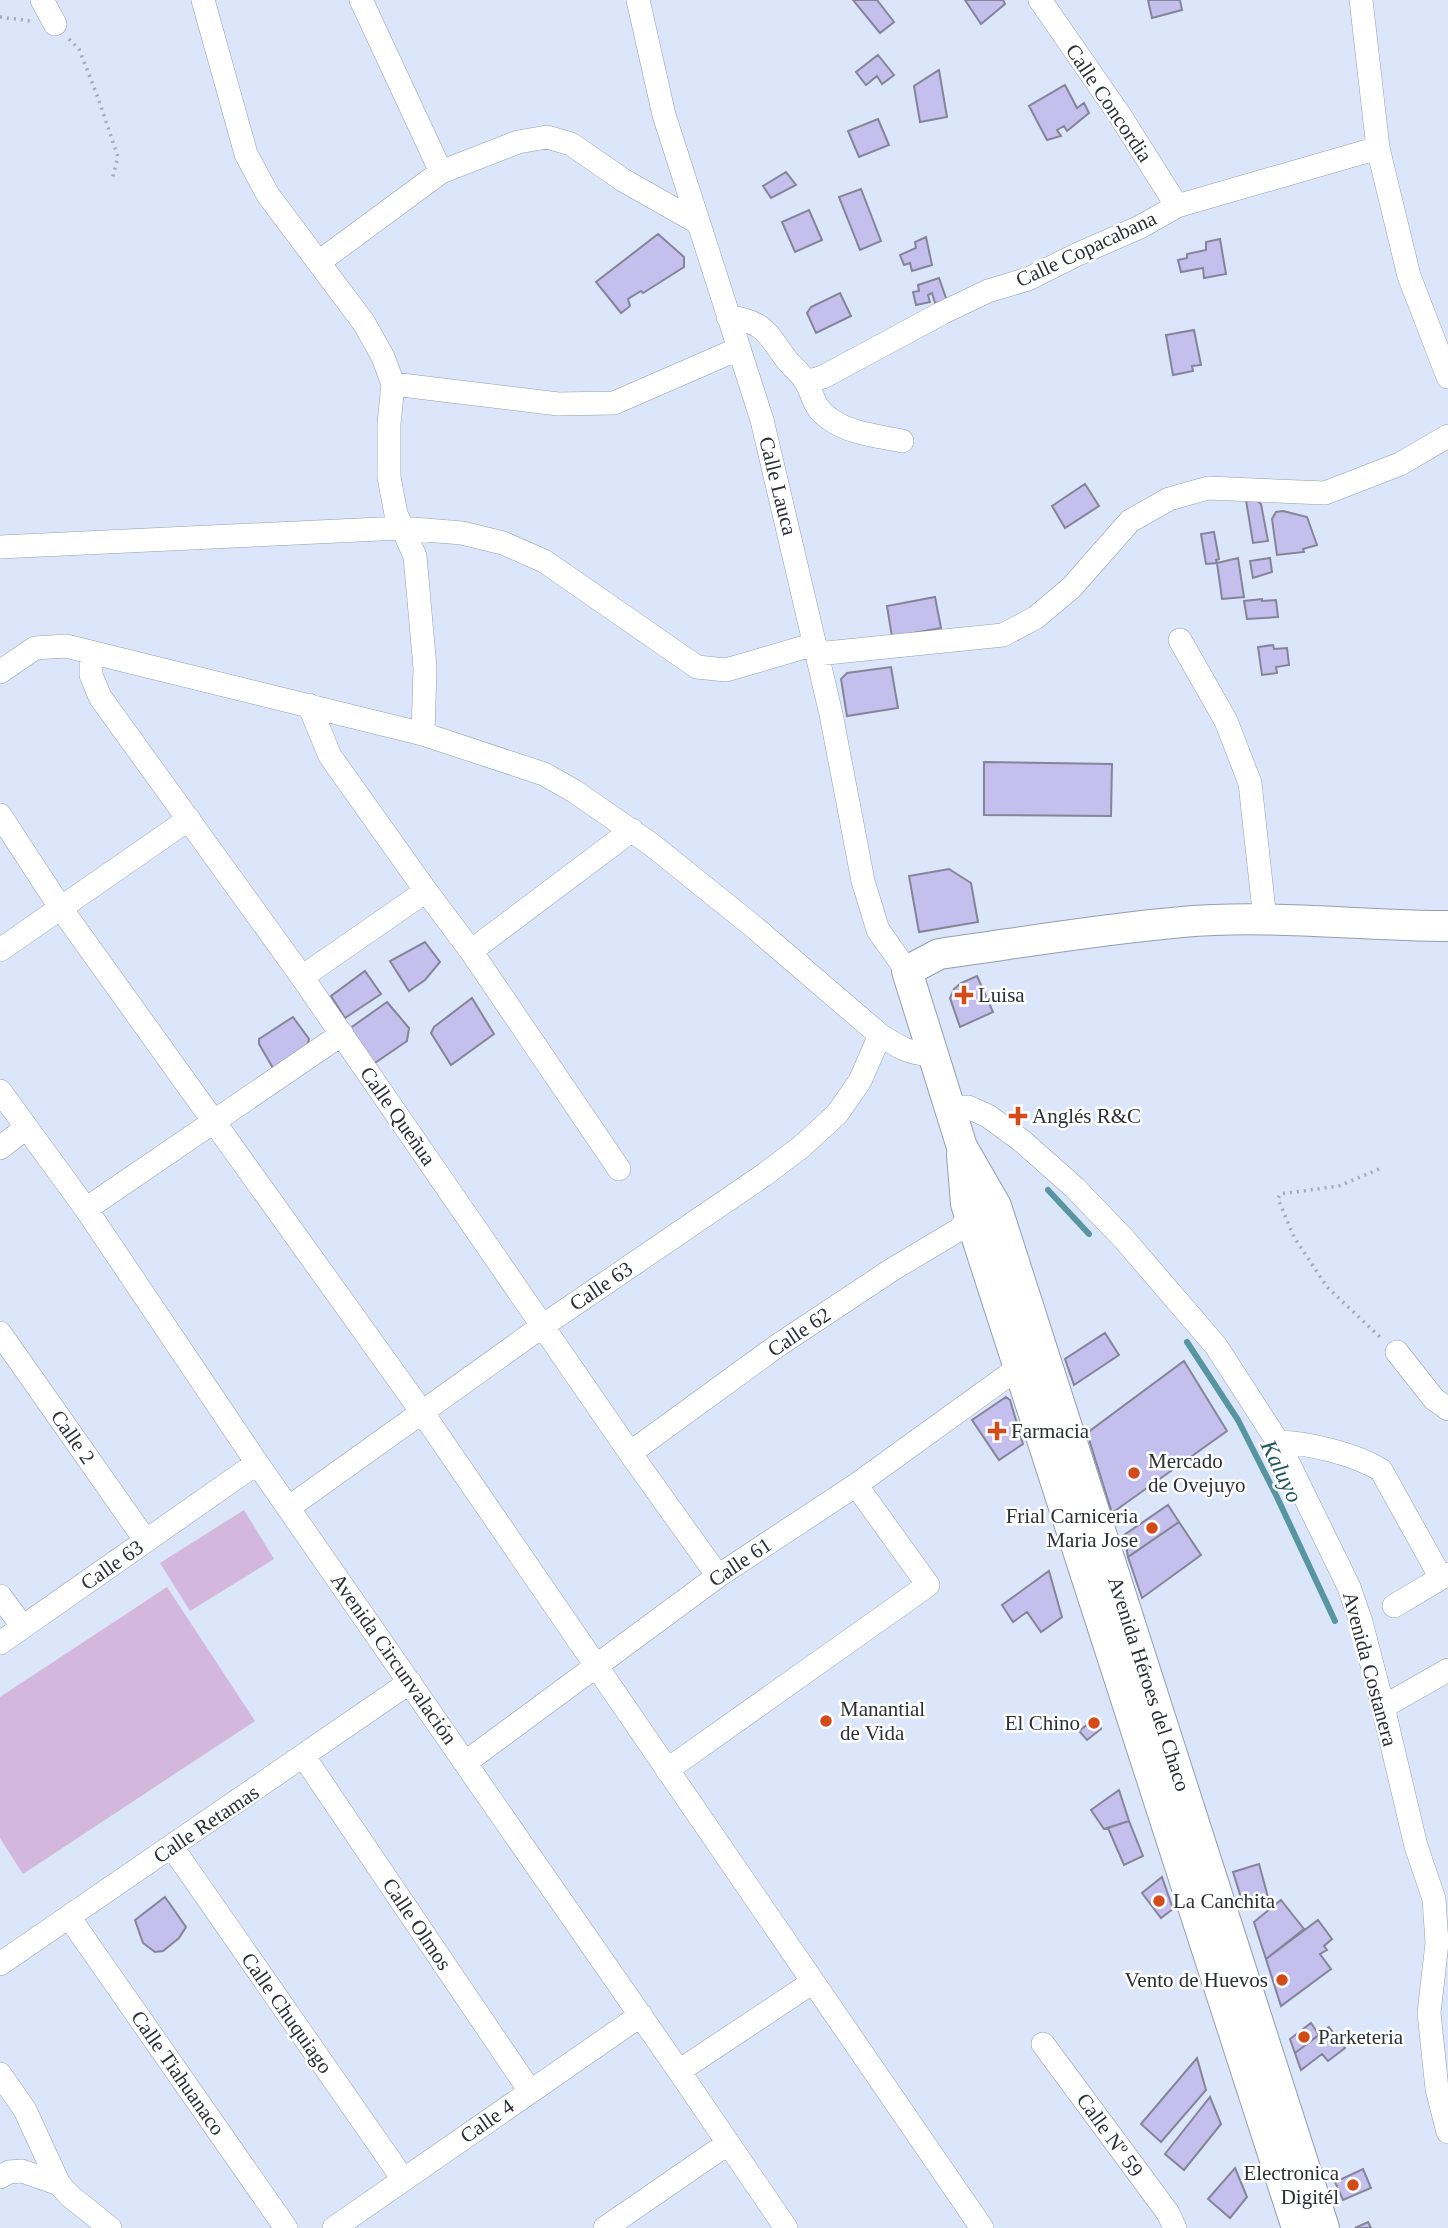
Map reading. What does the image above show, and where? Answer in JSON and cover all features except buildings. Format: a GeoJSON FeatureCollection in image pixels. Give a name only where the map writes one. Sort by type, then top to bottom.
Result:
{"type":"FeatureCollection","features":[{"type":"Feature","properties":{"kind":"main road"},"geometry":{"type":"LineString","coordinates":[[907,971],[939,954],[1183,922],[1265,920],[1448,926]]}},
{"type":"Feature","properties":{"kind":"main road","name":"Avenida Héroes del Chaco"},"geometry":{"type":"LineString","coordinates":[[907,971],[931,1054],[1032,1364],[1297,2228]]}},
{"type":"Feature","properties":{"kind":"main road","name":"Avenida Héroes del Chaco"},"geometry":{"type":"LineString","coordinates":[[1032,1364],[1324,2228]]}},
{"type":"Feature","properties":{"kind":"street"},"geometry":{"type":"LineString","coordinates":[[42,0],[55,24]]}},
{"type":"Feature","properties":{"kind":"street"},"geometry":{"type":"LineString","coordinates":[[203,0],[246,154],[268,195],[364,323],[383,357],[393,384],[389,424],[389,477],[396,514],[415,556],[425,668],[423,734]]}},
{"type":"Feature","properties":{"kind":"street"},"geometry":{"type":"LineString","coordinates":[[361,0],[441,172]]}},
{"type":"Feature","properties":{"kind":"street","name":"Calle Lauca"},"geometry":{"type":"LineString","coordinates":[[638,0],[664,115],[762,420],[816,649],[863,881],[878,930],[907,971]]}},
{"type":"Feature","properties":{"kind":"street","name":"Calle Concordia"},"geometry":{"type":"LineString","coordinates":[[1040,0],[1119,114],[1177,206]]}},
{"type":"Feature","properties":{"kind":"street"},"geometry":{"type":"LineString","coordinates":[[1361,0],[1378,148],[1409,276],[1448,377]]}},
{"type":"Feature","properties":{"kind":"street"},"geometry":{"type":"LineString","coordinates":[[320,262],[441,172],[518,142],[547,137],[571,144],[623,180],[697,222]]}},
{"type":"Feature","properties":{"kind":"street","name":"Calle Copacabana"},"geometry":{"type":"LineString","coordinates":[[806,382],[824,377],[988,290],[1028,279],[1140,227],[1177,206],[1378,148]]}},
{"type":"Feature","properties":{"kind":"street"},"geometry":{"type":"LineString","coordinates":[[729,317],[748,319],[772,337],[806,382],[813,403],[831,420],[858,432],[902,441]]}},
{"type":"Feature","properties":{"kind":"street"},"geometry":{"type":"LineString","coordinates":[[393,384],[558,404],[614,403],[738,349]]}},
{"type":"Feature","properties":{"kind":"street"},"geometry":{"type":"LineString","coordinates":[[0,547],[401,528],[461,533],[503,542],[534,557],[697,667],[726,670],[816,649],[1003,635],[1035,618],[1071,588],[1130,521],[1169,499],[1208,488],[1325,493],[1400,464],[1448,436]]}},
{"type":"Feature","properties":{"kind":"street"},"geometry":{"type":"LineString","coordinates":[[1180,640],[1226,721],[1250,783],[1265,920]]}},
{"type":"Feature","properties":{"kind":"street"},"geometry":{"type":"LineString","coordinates":[[0,672],[35,648],[66,646],[423,734],[544,774],[632,830],[754,927],[880,1035],[919,1055],[931,1054]]}},
{"type":"Feature","properties":{"kind":"street","name":"Calle Queñua"},"geometry":{"type":"LineString","coordinates":[[91,652],[91,675],[100,697],[302,977],[630,1453],[718,1576]]}},
{"type":"Feature","properties":{"kind":"street"},"geometry":{"type":"LineString","coordinates":[[309,705],[330,756],[471,951],[619,1169]]}},
{"type":"Feature","properties":{"kind":"street"},"geometry":{"type":"LineString","coordinates":[[0,815],[60,907],[422,1412],[982,2228]]}},
{"type":"Feature","properties":{"kind":"street"},"geometry":{"type":"LineString","coordinates":[[0,950],[189,820]]}},
{"type":"Feature","properties":{"kind":"street"},"geometry":{"type":"LineString","coordinates":[[471,951],[632,830]]}},
{"type":"Feature","properties":{"kind":"street"},"geometry":{"type":"LineString","coordinates":[[302,977],[426,891]]}},
{"type":"Feature","properties":{"kind":"street"},"geometry":{"type":"LineString","coordinates":[[86,1209],[342,1034]]}},
{"type":"Feature","properties":{"kind":"street","name":"Calle 63"},"geometry":{"type":"LineString","coordinates":[[288,1508],[544,1325],[801,1147],[836,1114],[860,1081],[880,1035]]}},
{"type":"Feature","properties":{"kind":"street","name":"Avenida Circunvalación"},"geometry":{"type":"LineString","coordinates":[[0,1091],[86,1209],[257,1463],[680,2071],[786,2228]]}},
{"type":"Feature","properties":{"kind":"street","name":"Avenida Costanera"},"geometry":{"type":"LineString","coordinates":[[950,1108],[968,1107],[988,1116],[1022,1141],[1075,1188],[1124,1239],[1216,1346],[1278,1441],[1349,1587],[1361,1622],[1416,1846],[1434,1899],[1437,1943],[1429,2012],[1437,2089],[1448,2132]]}},
{"type":"Feature","properties":{"kind":"street"},"geometry":{"type":"LineString","coordinates":[[0,1148],[26,1128]]}},
{"type":"Feature","properties":{"kind":"street","name":"Calle 62"},"geometry":{"type":"LineString","coordinates":[[630,1453],[777,1346],[893,1269],[960,1229],[983,1210]]}},
{"type":"Feature","properties":{"kind":"street","name":"Calle 2"},"geometry":{"type":"LineString","coordinates":[[0,1333],[146,1541]]}},
{"type":"Feature","properties":{"kind":"street"},"geometry":{"type":"LineString","coordinates":[[1397,1352],[1434,1399],[1448,1409]]}},
{"type":"Feature","properties":{"kind":"street","name":"Calle 61"},"geometry":{"type":"LineString","coordinates":[[466,1762],[718,1576],[1032,1364]]}},
{"type":"Feature","properties":{"kind":"street"},"geometry":{"type":"LineString","coordinates":[[1278,1441],[1365,1460],[1381,1470],[1445,1576],[1394,1606]]}},
{"type":"Feature","properties":{"kind":"street","name":"Calle 63"},"geometry":{"type":"LineString","coordinates":[[0,1643],[257,1463]]}},
{"type":"Feature","properties":{"kind":"street"},"geometry":{"type":"LineString","coordinates":[[667,1770],[929,1585],[856,1485]]}},
{"type":"Feature","properties":{"kind":"street"},"geometry":{"type":"LineString","coordinates":[[0,1596],[23,1627]]}},
{"type":"Feature","properties":{"kind":"street"},"geometry":{"type":"LineString","coordinates":[[1383,1707],[1448,1670]]}},
{"type":"Feature","properties":{"kind":"street","name":"Calle Retamas"},"geometry":{"type":"LineString","coordinates":[[0,1964],[410,1682]]}},
{"type":"Feature","properties":{"kind":"street","name":"Calle Olmos"},"geometry":{"type":"LineString","coordinates":[[304,1757],[530,2091]]}},
{"type":"Feature","properties":{"kind":"street","name":"Calle Chuquiago"},"geometry":{"type":"LineString","coordinates":[[172,1846],[403,2179]]}},
{"type":"Feature","properties":{"kind":"street","name":"Calle Tiahuanaco"},"geometry":{"type":"LineString","coordinates":[[69,1917],[286,2228]]}},
{"type":"Feature","properties":{"kind":"street"},"geometry":{"type":"LineString","coordinates":[[680,2071],[813,1982]]}},
{"type":"Feature","properties":{"kind":"street","name":"Calle 4"},"geometry":{"type":"LineString","coordinates":[[334,2228],[641,2015]]}},
{"type":"Feature","properties":{"kind":"street","name":"Calle Nº 59"},"geometry":{"type":"LineString","coordinates":[[1043,2044],[1168,2213],[1175,2228]]}},
{"type":"Feature","properties":{"kind":"street"},"geometry":{"type":"LineString","coordinates":[[0,2074],[26,2110],[59,2184]]}},
{"type":"Feature","properties":{"kind":"street"},"geometry":{"type":"LineString","coordinates":[[606,2228],[727,2144]]}},
{"type":"Feature","properties":{"kind":"street"},"geometry":{"type":"LineString","coordinates":[[3,2168],[22,2171],[59,2184],[110,2228]]}},
{"type":"Feature","properties":{"kind":"path"},"geometry":{"type":"LineString","coordinates":[[55,24],[79,49],[97,95],[118,158],[112,180]]}},
{"type":"Feature","properties":{"kind":"path"},"geometry":{"type":"LineString","coordinates":[[1379,1169],[1339,1185],[1280,1194],[1278,1199],[1294,1237],[1327,1287],[1397,1352]]}},
{"type":"Feature","properties":{"kind":"shaded area"},"geometry":{"type":"Polygon","coordinates":[[[244,1510],[274,1559],[190,1611],[160,1563],[244,1510]]]}},
{"type":"Feature","properties":{"kind":"shaded area"},"geometry":{"type":"Polygon","coordinates":[[[167,1587],[255,1721],[23,1874],[0,1838],[0,1697],[167,1587]]]}},
{"type":"Feature","properties":{"kind":"waterway","name":"Kaluyo"},"geometry":{"type":"LineString","coordinates":[[1048,1190],[1089,1234]]}},
{"type":"Feature","properties":{"kind":"waterway","name":"Kaluyo"},"geometry":{"type":"LineString","coordinates":[[1187,1342],[1238,1420],[1335,1621]]}},
{"type":"Feature","properties":{"kind":"place","name":"Luisa"},"geometry":{"type":"Point","coordinates":[964,995]}},
{"type":"Feature","properties":{"kind":"place","name":"Anglés R&C"},"geometry":{"type":"Point","coordinates":[1018,1116]}},
{"type":"Feature","properties":{"kind":"place","name":"Farmacia"},"geometry":{"type":"Point","coordinates":[997,1431]}},
{"type":"Feature","properties":{"kind":"place","name":"Mercado de Ovejuyo"},"geometry":{"type":"Point","coordinates":[1134,1473]}},
{"type":"Feature","properties":{"kind":"place","name":"Frial Carniceria Maria Jose"},"geometry":{"type":"Point","coordinates":[1152,1528]}},
{"type":"Feature","properties":{"kind":"place","name":"Manantial de Vida"},"geometry":{"type":"Point","coordinates":[826,1721]}},
{"type":"Feature","properties":{"kind":"place","name":"El Chino"},"geometry":{"type":"Point","coordinates":[1094,1723]}},
{"type":"Feature","properties":{"kind":"place","name":"La Canchita"},"geometry":{"type":"Point","coordinates":[1159,1901]}},
{"type":"Feature","properties":{"kind":"place","name":"Vento de Huevos"},"geometry":{"type":"Point","coordinates":[1282,1980]}},
{"type":"Feature","properties":{"kind":"place","name":"Parketeria"},"geometry":{"type":"Point","coordinates":[1304,2037]}},
{"type":"Feature","properties":{"kind":"place","name":"Electronica Digitél"},"geometry":{"type":"Point","coordinates":[1353,2185]}}]}
